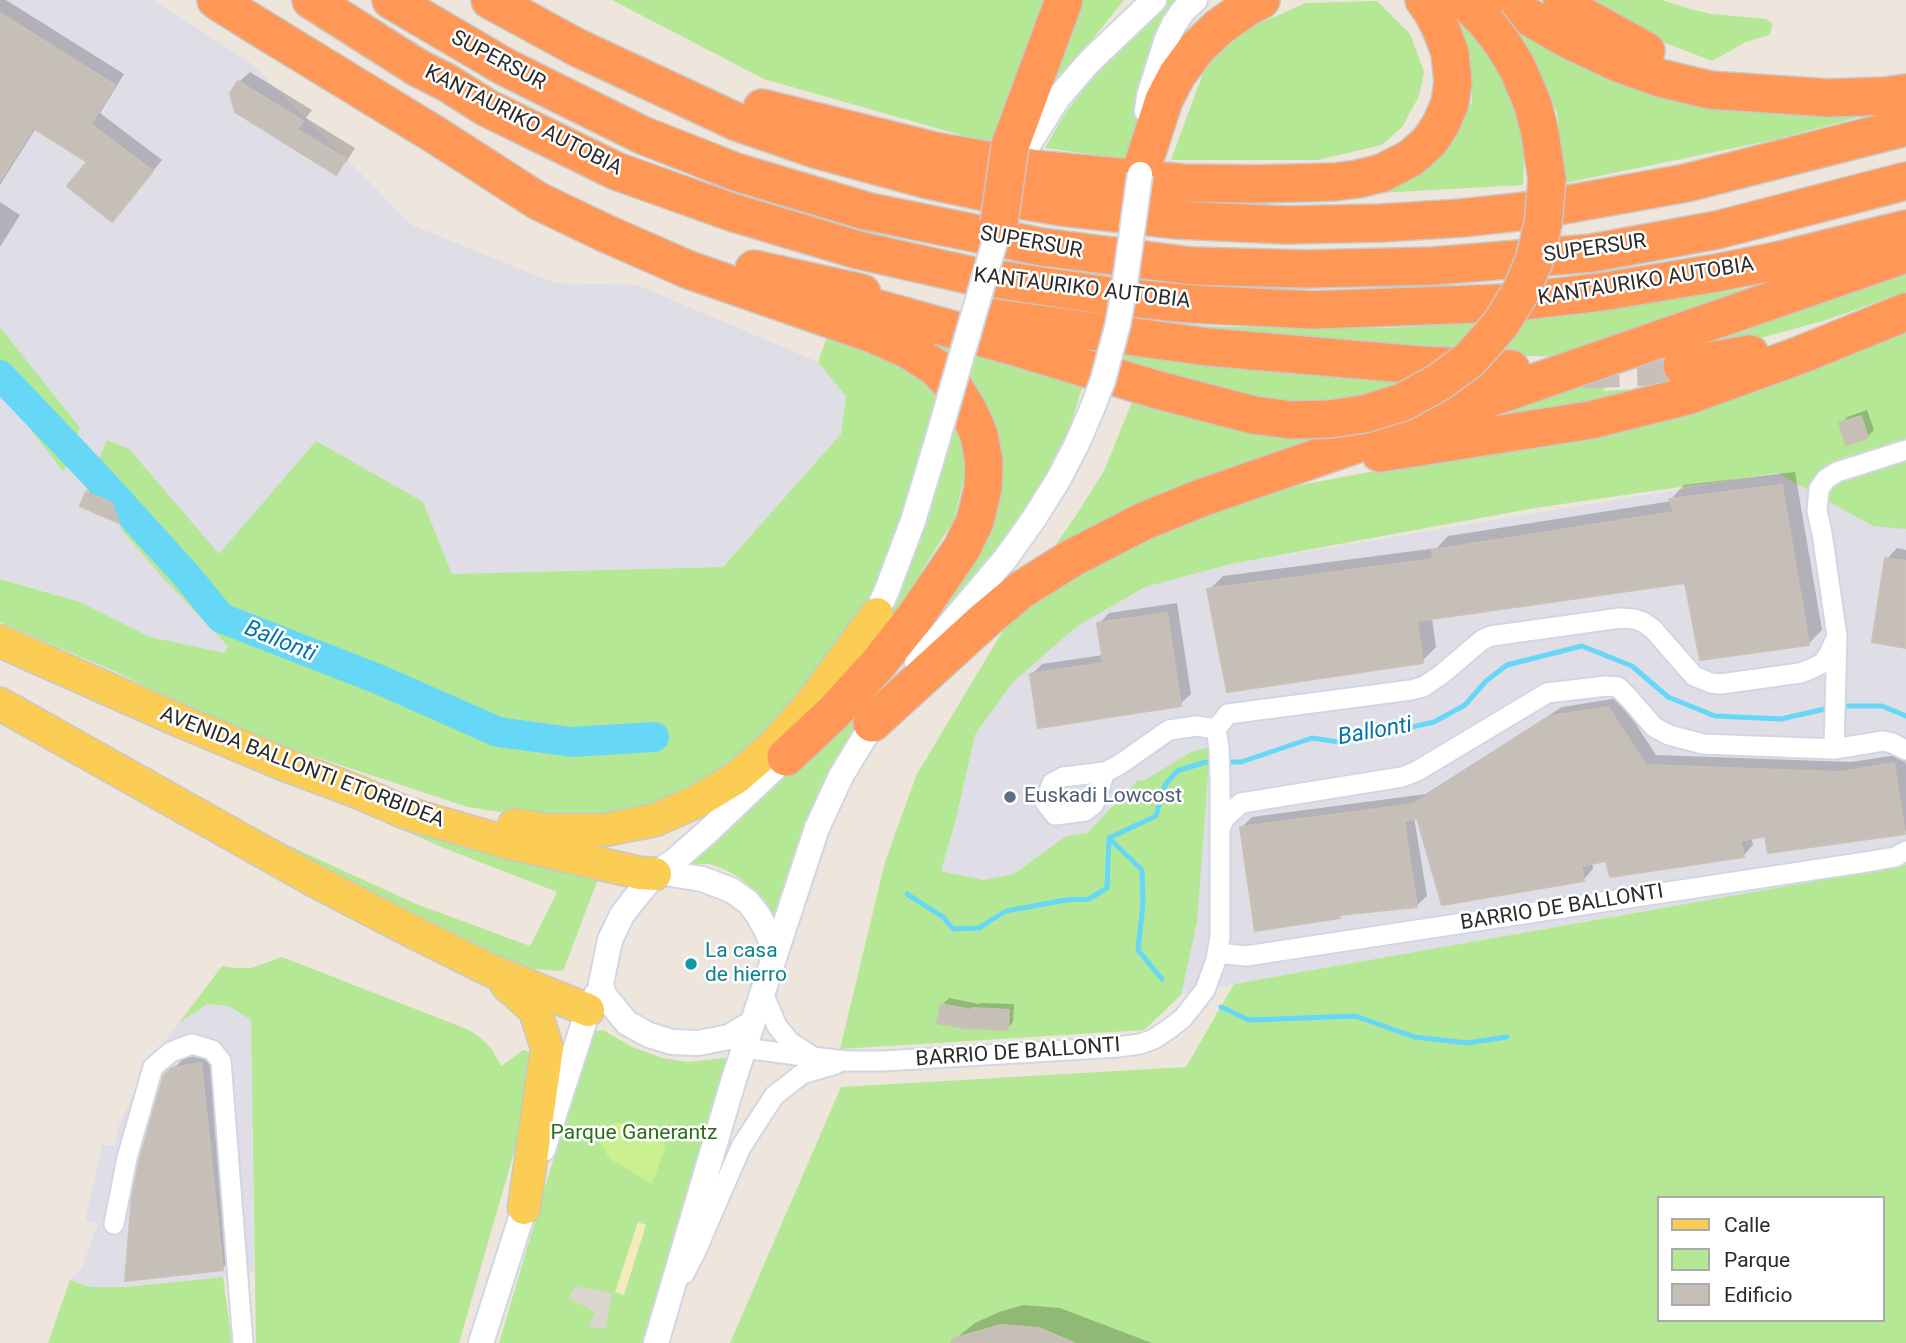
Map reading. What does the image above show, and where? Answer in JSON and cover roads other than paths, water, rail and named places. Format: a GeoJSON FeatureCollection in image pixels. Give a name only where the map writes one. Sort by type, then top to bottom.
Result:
{"type":"FeatureCollection","features":[{"type":"Feature","properties":{"kind":"highway"},"geometry":{"type":"LineString","coordinates":[[216,0],[538,201],[688,271],[873,334],[907,349],[935,367],[952,384],[979,435],[984,462],[983,488],[975,521],[962,548],[915,617],[833,713],[786,757]]}},
{"type":"Feature","properties":{"kind":"highway","name":"KANTAURIKO AUTOBIA"},"geometry":{"type":"LineString","coordinates":[[311,0],[487,108],[616,172],[732,212],[858,250],[969,275],[1109,296],[1191,304],[1313,310],[1505,303],[1601,292],[1716,273],[1906,229]]}},
{"type":"Feature","properties":{"kind":"highway","name":"SUPERSUR"},"geometry":{"type":"LineString","coordinates":[[391,0],[517,73],[642,135],[737,172],[866,211],[1042,247],[1192,266],[1307,269],[1433,266],[1592,253],[1717,230],[1906,181]]}},
{"type":"Feature","properties":{"kind":"highway"},"geometry":{"type":"LineString","coordinates":[[490,0],[578,48],[737,122],[818,150],[928,180],[1062,207],[1178,220],[1285,225],[1461,218],[1583,202],[1686,183],[1906,127]]}},
{"type":"Feature","properties":{"kind":"highway"},"geometry":{"type":"LineString","coordinates":[[999,223],[1018,148],[1064,0]]}},
{"type":"Feature","properties":{"kind":"highway"},"geometry":{"type":"LineString","coordinates":[[1142,166],[1164,100],[1177,75],[1197,48],[1219,27],[1261,0]]}},
{"type":"Feature","properties":{"kind":"highway"},"geometry":{"type":"LineString","coordinates":[[662,87],[775,111],[934,151],[1043,170],[1183,183],[1334,182],[1382,173],[1411,158],[1429,142],[1450,103],[1453,82],[1450,53],[1433,15],[1404,0]]}},
{"type":"Feature","properties":{"kind":"highway"},"geometry":{"type":"LineString","coordinates":[[1562,0],[1583,16],[1632,44],[1675,64],[1769,93]]}},
{"type":"Feature","properties":{"kind":"highway"},"geometry":{"type":"LineString","coordinates":[[437,136],[629,224],[845,300],[1253,415],[1279,419],[1329,419],[1364,414],[1404,402],[1469,360],[1502,322],[1534,261],[1543,224],[1547,179],[1540,134],[1533,105],[1518,69],[1483,7]]}},
{"type":"Feature","properties":{"kind":"highway"},"geometry":{"type":"LineString","coordinates":[[1483,7],[1569,40],[1616,62],[1660,78],[1710,90],[1829,98],[1906,93]]}},
{"type":"Feature","properties":{"kind":"highway"},"geometry":{"type":"LineString","coordinates":[[872,723],[1012,597],[1072,558],[1144,521],[1200,498],[1906,254]]}},
{"type":"Feature","properties":{"kind":"highway"},"geometry":{"type":"LineString","coordinates":[[754,269],[1019,323],[1208,347],[1406,364],[1511,369]]}},
{"type":"Feature","properties":{"kind":"highway"},"geometry":{"type":"LineString","coordinates":[[1682,366],[1735,358],[1799,342],[1906,306]]}},
{"type":"Feature","properties":{"kind":"highway"},"geometry":{"type":"LineString","coordinates":[[1275,473],[1342,459],[1591,420],[1687,396],[1800,355],[1906,312]]}},
{"type":"Feature","properties":{"kind":"main road"},"geometry":{"type":"LineString","coordinates":[[358,792],[488,822],[550,830],[604,830],[655,820],[696,803],[736,778],[772,747],[809,706],[877,614]]}},
{"type":"Feature","properties":{"kind":"main road","name":"AVENIDA BALLONTI ETORBIDEA"},"geometry":{"type":"LineString","coordinates":[[0,641],[183,722],[406,813],[506,842],[640,873],[657,873]]}},
{"type":"Feature","properties":{"kind":"main road"},"geometry":{"type":"LineString","coordinates":[[0,704],[317,881],[492,971],[595,997]]}},
{"type":"Feature","properties":{"kind":"main road"},"geometry":{"type":"LineString","coordinates":[[492,971],[535,1010],[547,1048],[524,1208]]}},
{"type":"Feature","properties":{"kind":"street"},"geometry":{"type":"LineString","coordinates":[[1018,148],[1090,61],[1154,0]]}},
{"type":"Feature","properties":{"kind":"street"},"geometry":{"type":"LineString","coordinates":[[662,1323],[736,1042],[752,1023],[817,828],[841,776],[872,723],[915,665],[1006,558],[1033,520],[1057,482],[1092,409],[1118,324],[1142,166],[1149,96],[1174,24],[1195,0]]}},
{"type":"Feature","properties":{"kind":"street"},"geometry":{"type":"LineString","coordinates":[[481,1343],[595,997],[610,940],[622,915],[657,873],[705,834],[786,757],[851,667],[877,614],[913,521],[999,223]]}},
{"type":"Feature","properties":{"kind":"street"},"geometry":{"type":"LineString","coordinates":[[1834,748],[1837,636],[1817,511],[1819,489],[1826,479],[1837,472],[1906,450]]}},
{"type":"Feature","properties":{"kind":"street"},"geometry":{"type":"LineString","coordinates":[[1105,772],[1169,730],[1197,726],[1216,729],[1228,713],[1423,687],[1482,640],[1491,636],[1620,618],[1634,619],[1653,629],[1694,676],[1721,684],[1800,673],[1811,669],[1823,663],[1837,636]]}},
{"type":"Feature","properties":{"kind":"street"},"geometry":{"type":"LineString","coordinates":[[1800,673],[1820,685],[1834,710]]}},
{"type":"Feature","properties":{"kind":"street"},"geometry":{"type":"LineString","coordinates":[[1219,830],[1224,819],[1241,803],[1402,777],[1548,693],[1606,685],[1618,687],[1654,727],[1669,735],[1703,744],[1834,748],[1883,741],[1906,750]]}},
{"type":"Feature","properties":{"kind":"street","name":"BARRIO DE BALLONTI"},"geometry":{"type":"LineString","coordinates":[[736,1042],[846,1061],[922,1059],[1118,1047],[1140,1044],[1169,1030],[1183,1018],[1205,990],[1220,937],[1220,781],[1216,729]]}},
{"type":"Feature","properties":{"kind":"street"},"geometry":{"type":"LineString","coordinates":[[1220,781],[1231,794],[1256,800]]}},
{"type":"Feature","properties":{"kind":"street","name":"BARRIO DE BALLONTI"},"geometry":{"type":"LineString","coordinates":[[1217,953],[1246,956],[1895,858],[1906,852]]}},
{"type":"Feature","properties":{"kind":"street"},"geometry":{"type":"LineString","coordinates":[[657,873],[702,879],[731,890],[748,902],[758,915],[775,953]]}},
{"type":"Feature","properties":{"kind":"street"},"geometry":{"type":"LineString","coordinates":[[762,991],[777,1026],[790,1042],[812,1057]]}},
{"type":"Feature","properties":{"kind":"street"},"geometry":{"type":"LineString","coordinates":[[595,997],[627,1023],[649,1035],[671,1042],[736,1042]]}},
{"type":"Feature","properties":{"kind":"street"},"geometry":{"type":"LineString","coordinates":[[114,1223],[127,1158],[153,1067],[171,1052],[192,1044],[212,1050],[221,1061],[243,1343]]}},
{"type":"Feature","properties":{"kind":"street"},"geometry":{"type":"LineString","coordinates":[[662,1323],[741,1147],[774,1096],[802,1074],[846,1061]]}},
{"type":"Feature","properties":{"kind":"waterway","name":"Ballonti"},"geometry":{"type":"LineString","coordinates":[[0,375],[97,477],[186,575],[221,618],[378,679],[498,732],[572,742],[654,737]]}},
{"type":"Feature","properties":{"kind":"waterway","name":"Ballonti"},"geometry":{"type":"LineString","coordinates":[[907,894],[943,917],[953,929],[979,928],[1006,911],[1066,900],[1089,899],[1107,888],[1109,838],[1156,816],[1165,785],[1177,771],[1206,762],[1241,762],[1312,738],[1339,742],[1434,722],[1465,705],[1486,681],[1507,665],[1582,646],[1632,666],[1668,697],[1715,716],[1781,719],[1838,706],[1882,706],[1906,716]]}},
{"type":"Feature","properties":{"kind":"waterway"},"geometry":{"type":"LineString","coordinates":[[1109,838],[1142,870],[1143,904],[1138,950],[1162,979]]}},
{"type":"Feature","properties":{"kind":"waterway"},"geometry":{"type":"LineString","coordinates":[[1221,1007],[1249,1020],[1355,1016],[1415,1037],[1467,1043],[1507,1037]]}},
{"type":"Feature","properties":{"kind":"tunnel"},"geometry":{"type":"LineString","coordinates":[[1582,370],[1682,366]]}},
{"type":"Feature","properties":{"kind":"place","name":"Euskadi Lowcost"},"geometry":{"type":"Point","coordinates":[1010,797]}},
{"type":"Feature","properties":{"kind":"place","name":"La casa de hierro"},"geometry":{"type":"Point","coordinates":[691,964]}},
{"type":"Feature","properties":{"kind":"park label","name":"Parque Ganerantz"},"geometry":{"type":"Point","coordinates":[634,1134]}}]}
